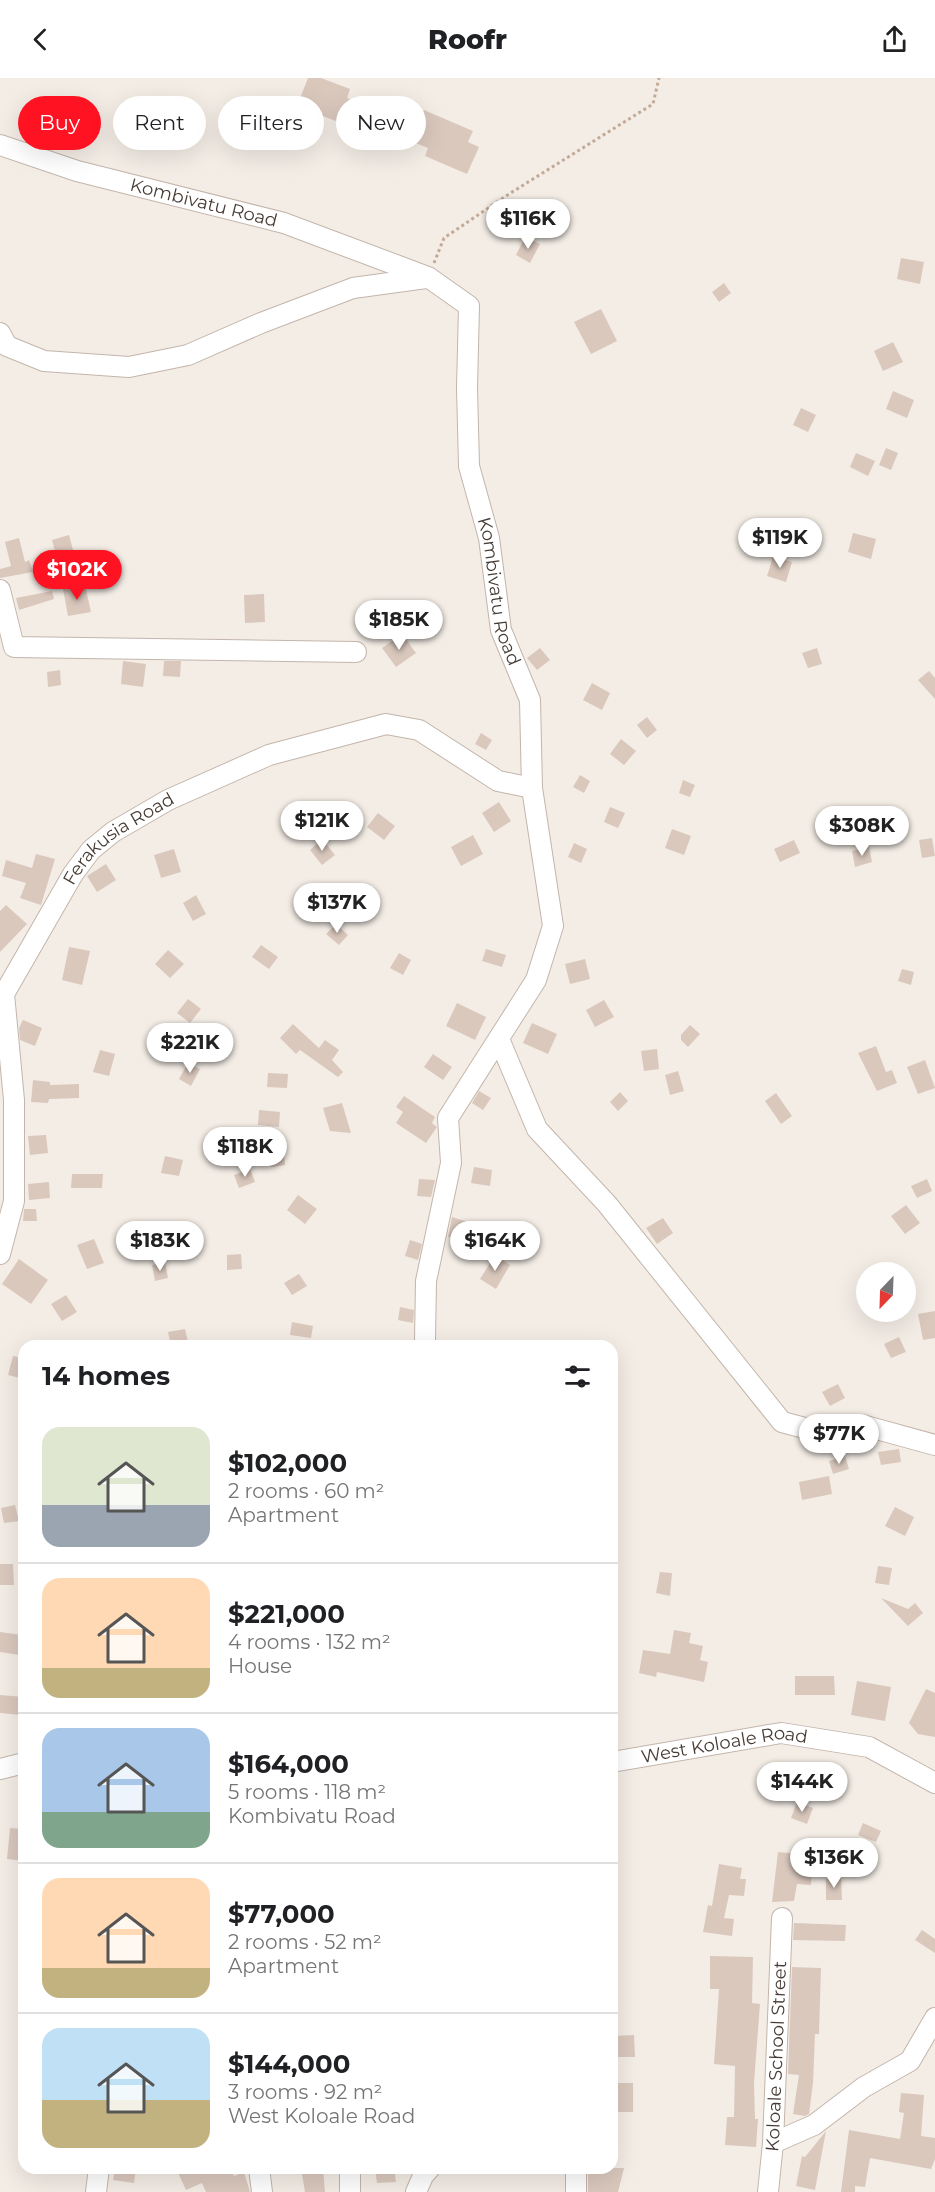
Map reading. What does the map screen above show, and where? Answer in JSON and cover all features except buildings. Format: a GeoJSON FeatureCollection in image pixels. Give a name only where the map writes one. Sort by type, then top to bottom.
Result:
{"type":"FeatureCollection","features":[{"type":"Feature","properties":{"kind":"street","name":"Kombivatu Road"},"geometry":{"type":"LineString","coordinates":[[0,145],[77,171],[284,223],[429,277],[469,306],[467,388],[469,466],[489,538],[501,630],[530,700],[532,788],[553,926],[536,980],[448,1118],[451,1163],[426,1281],[425,1340]]}},
{"type":"Feature","properties":{"kind":"street"},"geometry":{"type":"LineString","coordinates":[[0,333],[7,346],[44,361],[129,367],[188,355],[261,323],[353,288],[429,277]]}},
{"type":"Feature","properties":{"kind":"street"},"geometry":{"type":"LineString","coordinates":[[1,597],[14,647],[356,652]]}},
{"type":"Feature","properties":{"kind":"street","name":"Ferakusia Road"},"geometry":{"type":"LineString","coordinates":[[0,1254],[14,1201],[14,1100],[2,995],[73,874],[91,850],[113,832],[168,800],[269,755],[386,724],[419,730],[498,781],[532,788]]}},
{"type":"Feature","properties":{"kind":"street"},"geometry":{"type":"LineString","coordinates":[[499,1039],[537,1129],[607,1204],[782,1422],[812,1430],[862,1425],[935,1446]]}},
{"type":"Feature","properties":{"kind":"street","name":"West Koloale Road"},"geometry":{"type":"LineString","coordinates":[[618,1761],[781,1733],[869,1747],[935,1783]]}},
{"type":"Feature","properties":{"kind":"street"},"geometry":{"type":"LineString","coordinates":[[0,1769],[18,1764]]}},
{"type":"Feature","properties":{"kind":"street","name":"Koloale School Street"},"geometry":{"type":"LineString","coordinates":[[768,2192],[773,2143],[782,1918]]}},
{"type":"Feature","properties":{"kind":"street"},"geometry":{"type":"LineString","coordinates":[[773,2143],[814,2125],[864,2087],[910,2061],[935,2018]]}},
{"type":"Feature","properties":{"kind":"street"},"geometry":{"type":"LineString","coordinates":[[96,2192],[98,2174]]}},
{"type":"Feature","properties":{"kind":"street"},"geometry":{"type":"LineString","coordinates":[[259,2174],[262,2192]]}},
{"type":"Feature","properties":{"kind":"street"},"geometry":{"type":"LineString","coordinates":[[350,2174],[350,2192]]}},
{"type":"Feature","properties":{"kind":"street"},"geometry":{"type":"LineString","coordinates":[[416,2192],[425,2174]]}},
{"type":"Feature","properties":{"kind":"street"},"geometry":{"type":"LineString","coordinates":[[576,2174],[576,2192]]}},
{"type":"Feature","properties":{"kind":"path"},"geometry":{"type":"LineString","coordinates":[[429,277],[444,238],[509,194],[653,104],[659,78]]}}]}
